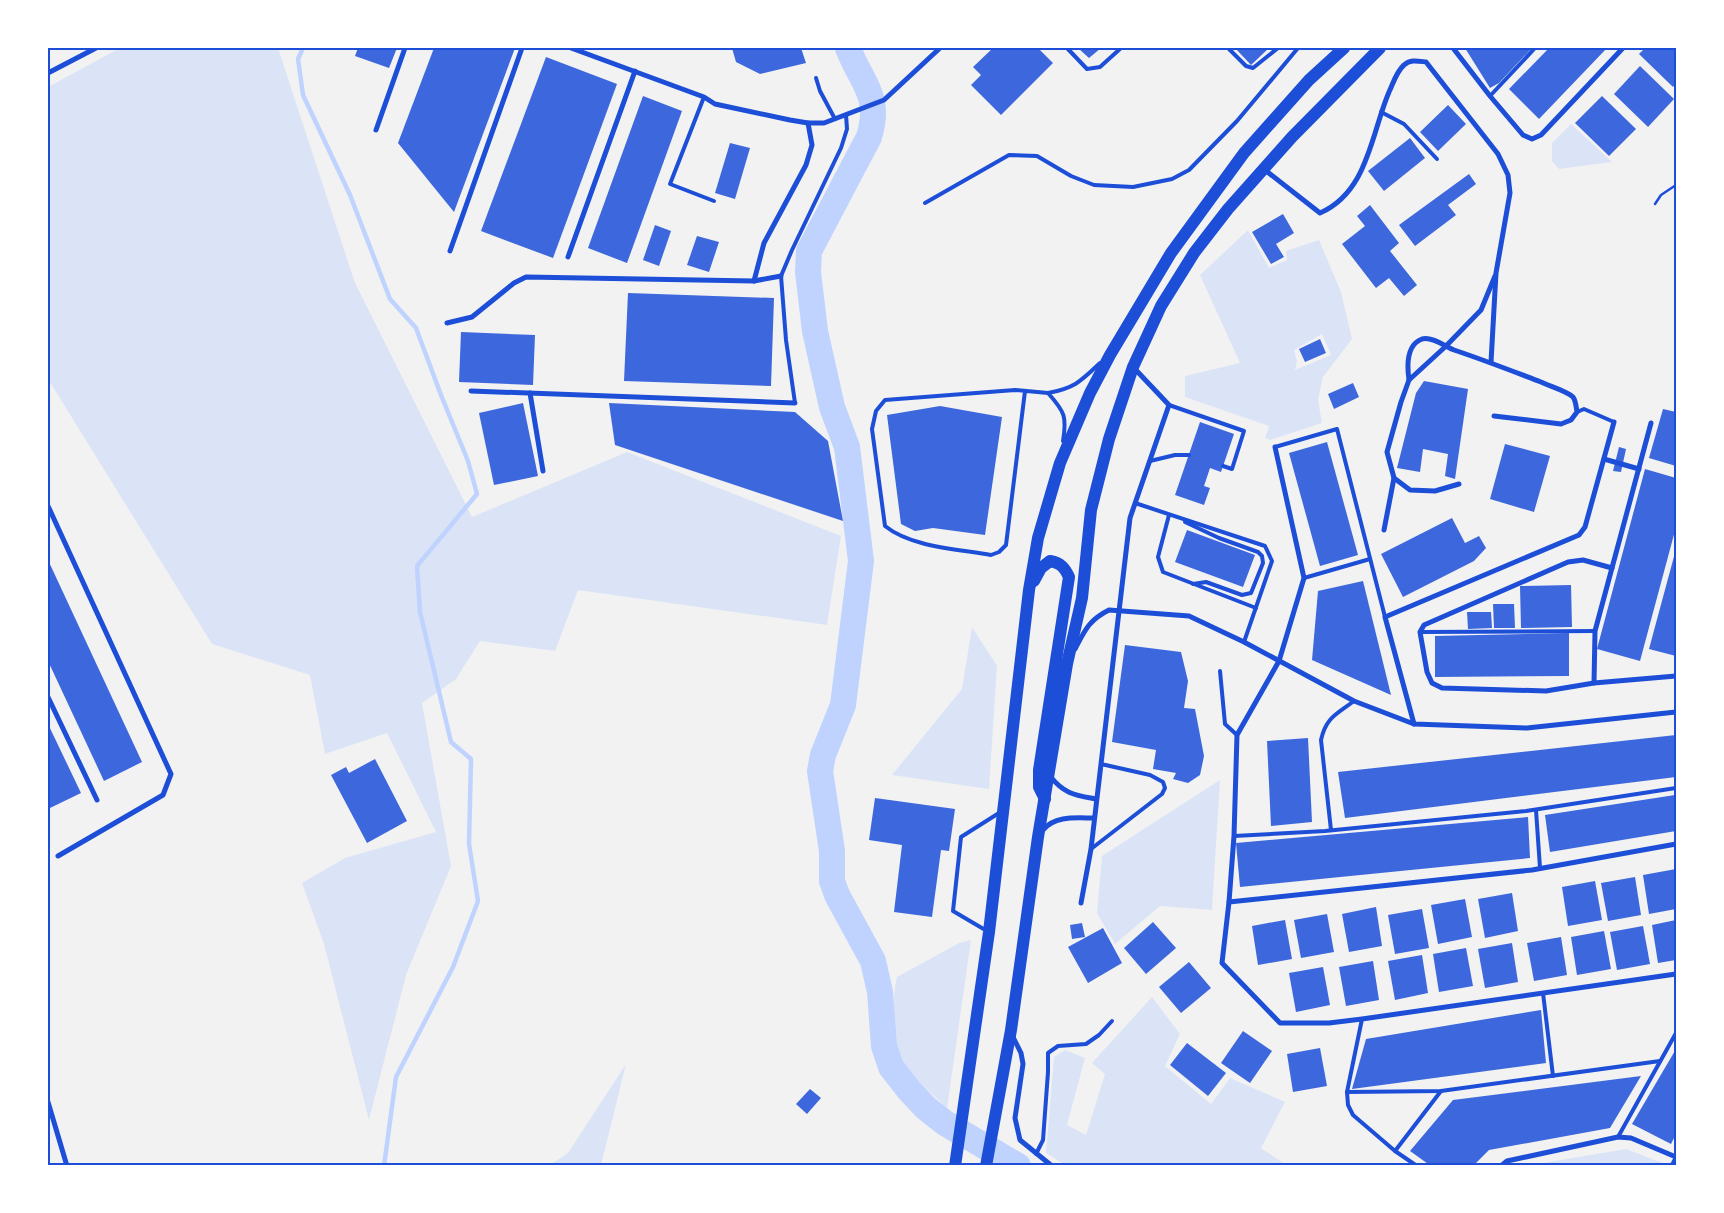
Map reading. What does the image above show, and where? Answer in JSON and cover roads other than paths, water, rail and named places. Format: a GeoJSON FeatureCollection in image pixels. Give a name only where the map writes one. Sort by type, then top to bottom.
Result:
{"type":"FeatureCollection","features":[{"type":"Feature","properties":{"kind":"main road"},"geometry":{"type":"LineString","coordinates":[[956,1162],[989,932],[1029,590],[1038,538],[1060,463],[1090,394],[1110,355],[1171,253],[1244,153],[1309,80],[1344,48]]}},
{"type":"Feature","properties":{"kind":"main road"},"geometry":{"type":"LineString","coordinates":[[986,1166],[1010,1030],[1038,837],[1050,775],[1067,664],[1082,598],[1091,510],[1109,439],[1133,367],[1161,306],[1194,253],[1263,168],[1321,105],[1380,48]]}},
{"type":"Feature","properties":{"kind":"main road"},"geometry":{"type":"LineString","coordinates":[[1029,590],[1042,568],[1050,562],[1058,563],[1070,577],[1039,770],[1039,787],[1045,799]]}},
{"type":"Feature","properties":{"kind":"street"},"geometry":{"type":"LineString","coordinates":[[48,73],[96,48]]}},
{"type":"Feature","properties":{"kind":"street"},"geometry":{"type":"LineString","coordinates":[[376,130],[405,48]]}},
{"type":"Feature","properties":{"kind":"street"},"geometry":{"type":"LineString","coordinates":[[450,251],[522,48]]}},
{"type":"Feature","properties":{"kind":"street"},"geometry":{"type":"LineString","coordinates":[[571,48],[704,97],[715,104],[808,123],[824,123],[884,100],[940,48]]}},
{"type":"Feature","properties":{"kind":"street"},"geometry":{"type":"LineString","coordinates":[[1453,48],[1523,135],[1532,139],[1541,135],[1623,48]]}},
{"type":"Feature","properties":{"kind":"street"},"geometry":{"type":"LineString","coordinates":[[1263,168],[1320,213],[1330,209],[1345,196],[1369,155],[1381,112],[1397,75],[1404,65],[1414,60],[1426,62],[1498,154],[1508,174],[1510,193],[1496,273],[1491,362]]}},
{"type":"Feature","properties":{"kind":"street"},"geometry":{"type":"LineString","coordinates":[[568,257],[635,71]]}},
{"type":"Feature","properties":{"kind":"street"},"geometry":{"type":"LineString","coordinates":[[754,281],[764,243],[806,165],[812,145],[808,123]]}},
{"type":"Feature","properties":{"kind":"street"},"geometry":{"type":"LineString","coordinates":[[1384,530],[1394,478],[1387,452],[1409,380],[1481,310],[1496,273]]}},
{"type":"Feature","properties":{"kind":"street"},"geometry":{"type":"LineString","coordinates":[[447,323],[472,317],[514,283],[526,277],[754,281],[781,276]]}},
{"type":"Feature","properties":{"kind":"street"},"geometry":{"type":"LineString","coordinates":[[1409,380],[1407,365],[1412,348],[1422,339],[1430,339],[1445,347],[1491,362],[1554,388],[1572,397],[1576,403],[1577,412],[1571,420],[1561,424],[1494,416]]}},
{"type":"Feature","properties":{"kind":"street"},"geometry":{"type":"LineString","coordinates":[[1082,903],[1091,849],[1130,518],[1169,405],[1133,367]]}},
{"type":"Feature","properties":{"kind":"street"},"geometry":{"type":"LineString","coordinates":[[471,391],[795,403]]}},
{"type":"Feature","properties":{"kind":"street"},"geometry":{"type":"LineString","coordinates":[[530,393],[543,471]]}},
{"type":"Feature","properties":{"kind":"street"},"geometry":{"type":"LineString","coordinates":[[1414,724],[1385,617],[1579,535],[1586,527],[1614,422]]}},
{"type":"Feature","properties":{"kind":"street"},"geometry":{"type":"LineString","coordinates":[[1594,683],[1595,630],[1651,423]]}},
{"type":"Feature","properties":{"kind":"street"},"geometry":{"type":"LineString","coordinates":[[1275,447],[1304,578],[1279,661],[1237,734],[1234,836],[1222,964],[1280,1023],[1329,1023],[1362,1019],[1676,974]]}},
{"type":"Feature","properties":{"kind":"street"},"geometry":{"type":"LineString","coordinates":[[1604,459],[1639,469]]}},
{"type":"Feature","properties":{"kind":"street"},"geometry":{"type":"LineString","coordinates":[[1394,478],[1410,490],[1435,491],[1459,484]]}},
{"type":"Feature","properties":{"kind":"street"},"geometry":{"type":"LineString","coordinates":[[48,506],[171,774],[163,795],[58,856]]}},
{"type":"Feature","properties":{"kind":"street"},"geometry":{"type":"LineString","coordinates":[[1612,568],[1583,560],[1568,562],[1424,625],[1420,632],[1427,672],[1432,683],[1442,688],[1546,691],[1594,683],[1676,676]]}},
{"type":"Feature","properties":{"kind":"street"},"geometry":{"type":"LineString","coordinates":[[1067,664],[1088,624],[1109,610],[1189,616],[1244,642],[1354,701],[1414,724],[1527,728],[1676,712]]}},
{"type":"Feature","properties":{"kind":"street"},"geometry":{"type":"LineString","coordinates":[[48,697],[98,800]]}},
{"type":"Feature","properties":{"kind":"street"},"geometry":{"type":"LineString","coordinates":[[1050,775],[1058,786],[1065,790],[1096,800]]}},
{"type":"Feature","properties":{"kind":"street"},"geometry":{"type":"LineString","coordinates":[[1038,837],[1048,825],[1064,818],[1094,818]]}},
{"type":"Feature","properties":{"kind":"street"},"geometry":{"type":"LineString","coordinates":[[1229,902],[1540,868],[1676,844]]}},
{"type":"Feature","properties":{"kind":"street"},"geometry":{"type":"LineString","coordinates":[[1010,1030],[1014,1042],[1021,1053],[1023,1064],[1015,1118],[1020,1140],[1052,1166]]}},
{"type":"Feature","properties":{"kind":"street"},"geometry":{"type":"LineString","coordinates":[[48,1102],[67,1166]]}},
{"type":"Feature","properties":{"kind":"street"},"geometry":{"type":"LineString","coordinates":[[1501,1166],[1507,1161],[1618,1136],[1630,1138],[1676,1157],[1672,1166]]}},
{"type":"Feature","properties":{"kind":"lane"},"geometry":{"type":"LineString","coordinates":[[1067,48],[1087,69],[1100,67],[1121,48]]}},
{"type":"Feature","properties":{"kind":"lane"},"geometry":{"type":"LineString","coordinates":[[1229,48],[1246,66],[1253,68],[1278,48]]}},
{"type":"Feature","properties":{"kind":"lane"},"geometry":{"type":"LineString","coordinates":[[925,203],[1009,155],[1037,156],[1071,176],[1094,185],[1133,187],[1172,179],[1189,170],[1237,121],[1298,48]]}},
{"type":"Feature","properties":{"kind":"lane"},"geometry":{"type":"LineString","coordinates":[[1490,96],[1536,48]]}},
{"type":"Feature","properties":{"kind":"lane"},"geometry":{"type":"LineString","coordinates":[[816,78],[820,91],[835,119]]}},
{"type":"Feature","properties":{"kind":"lane"},"geometry":{"type":"LineString","coordinates":[[704,97],[670,184],[714,201]]}},
{"type":"Feature","properties":{"kind":"lane"},"geometry":{"type":"LineString","coordinates":[[1381,112],[1404,124],[1436,159]]}},
{"type":"Feature","properties":{"kind":"lane"},"geometry":{"type":"LineString","coordinates":[[795,403],[786,340],[781,276],[841,148],[847,129],[846,115]]}},
{"type":"Feature","properties":{"kind":"lane"},"geometry":{"type":"LineString","coordinates":[[1025,391],[1006,545],[998,552],[990,555],[911,541],[894,534],[885,526],[872,429],[876,411],[885,400],[1015,390],[1048,393],[1067,389],[1079,382],[1110,355]]}},
{"type":"Feature","properties":{"kind":"lane"},"geometry":{"type":"LineString","coordinates":[[1048,393],[1061,407],[1066,423],[1060,463]]}},
{"type":"Feature","properties":{"kind":"lane"},"geometry":{"type":"LineString","coordinates":[[1169,405],[1244,431],[1232,469],[1224,466]]}},
{"type":"Feature","properties":{"kind":"lane"},"geometry":{"type":"LineString","coordinates":[[1577,412],[1584,410],[1614,422]]}},
{"type":"Feature","properties":{"kind":"lane"},"geometry":{"type":"LineString","coordinates":[[1275,447],[1337,429],[1385,617]]}},
{"type":"Feature","properties":{"kind":"lane"},"geometry":{"type":"LineString","coordinates":[[1150,461],[1175,455],[1189,455]]}},
{"type":"Feature","properties":{"kind":"lane"},"geometry":{"type":"LineString","coordinates":[[1135,503],[1265,546],[1272,561],[1244,642]]}},
{"type":"Feature","properties":{"kind":"lane"},"geometry":{"type":"LineString","coordinates":[[1169,515],[1219,538],[1258,552],[1262,556],[1264,563],[1251,593],[1242,595],[1206,582],[1193,584]]}},
{"type":"Feature","properties":{"kind":"lane"},"geometry":{"type":"LineString","coordinates":[[1169,515],[1158,557],[1163,572],[1256,608]]}},
{"type":"Feature","properties":{"kind":"lane"},"geometry":{"type":"LineString","coordinates":[[1304,578],[1370,559]]}},
{"type":"Feature","properties":{"kind":"lane"},"geometry":{"type":"LineString","coordinates":[[1420,632],[1595,630]]}},
{"type":"Feature","properties":{"kind":"lane"},"geometry":{"type":"LineString","coordinates":[[1220,671],[1226,724],[1237,734]]}},
{"type":"Feature","properties":{"kind":"lane"},"geometry":{"type":"LineString","coordinates":[[1331,830],[1321,740],[1324,726],[1331,718],[1354,701]]}},
{"type":"Feature","properties":{"kind":"lane"},"geometry":{"type":"LineString","coordinates":[[1091,849],[1162,794],[1165,788],[1163,782],[1150,775],[1101,764]]}},
{"type":"Feature","properties":{"kind":"lane"},"geometry":{"type":"LineString","coordinates":[[1234,836],[1331,830],[1536,810],[1676,788]]}},
{"type":"Feature","properties":{"kind":"lane"},"geometry":{"type":"LineString","coordinates":[[989,932],[953,911],[961,837],[1004,810]]}},
{"type":"Feature","properties":{"kind":"lane"},"geometry":{"type":"LineString","coordinates":[[1536,810],[1540,868]]}},
{"type":"Feature","properties":{"kind":"lane"},"geometry":{"type":"LineString","coordinates":[[1543,993],[1553,1076]]}},
{"type":"Feature","properties":{"kind":"lane"},"geometry":{"type":"LineString","coordinates":[[1362,1019],[1347,1092],[1348,1105],[1353,1115],[1395,1151],[1417,1166]]}},
{"type":"Feature","properties":{"kind":"lane"},"geometry":{"type":"LineString","coordinates":[[1036,1154],[1043,1140],[1048,1053],[1058,1046],[1086,1044],[1099,1035],[1112,1021]]}},
{"type":"Feature","properties":{"kind":"lane"},"geometry":{"type":"LineString","coordinates":[[1618,1136],[1676,1033]]}},
{"type":"Feature","properties":{"kind":"lane"},"geometry":{"type":"LineString","coordinates":[[1347,1092],[1441,1091],[1660,1062]]}},
{"type":"Feature","properties":{"kind":"lane"},"geometry":{"type":"LineString","coordinates":[[1395,1151],[1441,1091]]}},
{"type":"Feature","properties":{"kind":"waterway"},"geometry":{"type":"LineString","coordinates":[[303,48],[298,59],[303,95],[350,195],[390,299],[416,328],[468,461],[477,494],[417,566],[420,612],[451,742],[471,759],[469,844],[478,901],[453,967],[396,1077],[384,1166]]}},
{"type":"Feature","properties":{"kind":"waterway"},"geometry":{"type":"LineString","coordinates":[[848,48],[868,90],[873,110],[872,123],[869,137],[809,251],[808,272],[815,331],[832,407],[847,447],[861,561],[843,705],[823,755],[820,771],[832,851],[832,881],[837,895],[873,961],[880,992],[884,1046],[891,1067],[926,1108],[945,1123],[1018,1166]]}}]}
